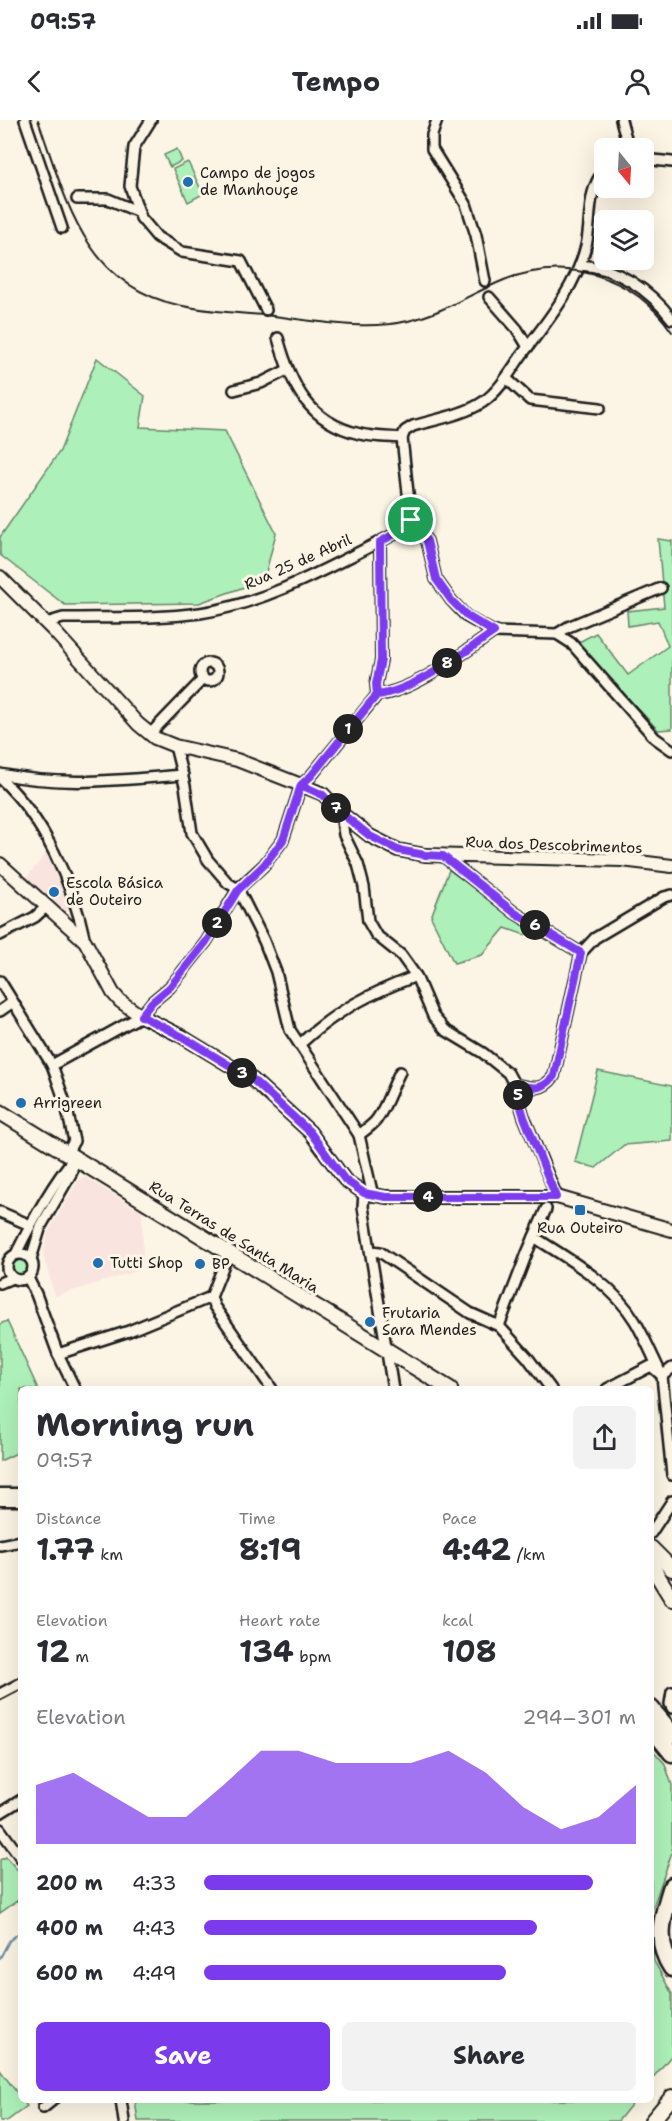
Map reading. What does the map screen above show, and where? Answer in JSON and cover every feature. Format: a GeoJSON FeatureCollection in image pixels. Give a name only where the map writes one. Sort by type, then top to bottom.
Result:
{"type":"FeatureCollection","features":[{"type":"Feature","properties":{"kind":"highway"},"geometry":{"type":"LineString","coordinates":[[0,1497],[18,1497]]}},
{"type":"Feature","properties":{"kind":"highway"},"geometry":{"type":"LineString","coordinates":[[0,1502],[18,1502]]}},
{"type":"Feature","properties":{"kind":"highway"},"geometry":{"type":"LineString","coordinates":[[654,1713],[672,1734]]}},
{"type":"Feature","properties":{"kind":"highway"},"geometry":{"type":"LineString","coordinates":[[654,1731],[672,1753]]}},
{"type":"Feature","properties":{"kind":"highway"},"geometry":{"type":"LineString","coordinates":[[672,1886],[664,1911],[661,1934],[663,1950],[672,1968]]}},
{"type":"Feature","properties":{"kind":"highway"},"geometry":{"type":"LineString","coordinates":[[672,1928],[672,1939]]}},
{"type":"Feature","properties":{"kind":"main road","name":"Rua Terras de Santa Maria"},"geometry":{"type":"LineString","coordinates":[[0,1112],[445,1386]]}},
{"type":"Feature","properties":{"kind":"main road"},"geometry":{"type":"LineString","coordinates":[[654,1551],[672,1569]]}},
{"type":"Feature","properties":{"kind":"main road"},"geometry":{"type":"LineString","coordinates":[[654,1570],[672,1599]]}},
{"type":"Feature","properties":{"kind":"main road"},"geometry":{"type":"LineString","coordinates":[[652,2121],[672,2097]]}},
{"type":"Feature","properties":{"kind":"street"},"geometry":{"type":"LineString","coordinates":[[25,120],[62,228]]}},
{"type":"Feature","properties":{"kind":"street"},"geometry":{"type":"LineString","coordinates":[[151,120],[134,147],[130,186],[141,218],[157,237],[182,252],[241,261],[266,310]]}},
{"type":"Feature","properties":{"kind":"street"},"geometry":{"type":"LineString","coordinates":[[438,120],[432,135],[432,149],[466,204],[476,236],[485,281]]}},
{"type":"Feature","properties":{"kind":"street"},"geometry":{"type":"LineString","coordinates":[[621,120],[626,138]]}},
{"type":"Feature","properties":{"kind":"street"},"geometry":{"type":"LineString","coordinates":[[654,160],[672,162]]}},
{"type":"Feature","properties":{"kind":"street"},"geometry":{"type":"LineString","coordinates":[[594,188],[586,245],[580,265],[544,326],[506,378],[482,403],[413,426],[405,432],[402,438],[411,520],[427,541],[436,579],[451,600],[467,616],[494,632],[557,634],[572,644],[655,738],[672,750]]}},
{"type":"Feature","properties":{"kind":"street"},"geometry":{"type":"LineString","coordinates":[[77,199],[108,199],[139,212]]}},
{"type":"Feature","properties":{"kind":"street"},"geometry":{"type":"LineString","coordinates":[[580,265],[607,270],[629,280],[649,294],[672,319]]}},
{"type":"Feature","properties":{"kind":"street"},"geometry":{"type":"LineString","coordinates":[[489,297],[517,329],[528,346]]}},
{"type":"Feature","properties":{"kind":"street"},"geometry":{"type":"LineString","coordinates":[[278,338],[287,370],[309,407],[336,425],[360,434],[402,438]]}},
{"type":"Feature","properties":{"kind":"street"},"geometry":{"type":"LineString","coordinates":[[234,390],[261,383],[287,370]]}},
{"type":"Feature","properties":{"kind":"street"},"geometry":{"type":"LineString","coordinates":[[506,378],[530,400],[600,408]]}},
{"type":"Feature","properties":{"kind":"street","name":"Rua 25 de Abril"},"geometry":{"type":"LineString","coordinates":[[46,623],[63,618],[211,610],[254,599],[285,587],[380,542],[402,530],[411,520]]}},
{"type":"Feature","properties":{"kind":"street"},"geometry":{"type":"LineString","coordinates":[[377,695],[376,684],[381,660],[380,542]]}},
{"type":"Feature","properties":{"kind":"street","name":"Rua dos Descobrimentos"},"geometry":{"type":"LineString","coordinates":[[1,580],[46,623],[138,724],[154,738],[175,746],[237,760],[323,795],[370,836],[398,850],[443,856],[622,860],[671,869]]}},
{"type":"Feature","properties":{"kind":"street"},"geometry":{"type":"LineString","coordinates":[[557,634],[568,627],[662,588]]}},
{"type":"Feature","properties":{"kind":"street"},"geometry":{"type":"LineString","coordinates":[[52,1065],[141,1016],[152,1002],[170,987],[206,942],[238,890],[264,865],[283,840],[301,785],[311,776],[377,695],[391,693],[418,680],[494,632]]}},
{"type":"Feature","properties":{"kind":"street"},"geometry":{"type":"LineString","coordinates":[[150,734],[203,679]]}},
{"type":"Feature","properties":{"kind":"street"},"geometry":{"type":"LineString","coordinates":[[175,746],[183,775],[192,833],[208,860],[228,883],[238,890],[264,941],[276,972],[290,1030],[359,1135],[367,1170],[363,1207],[381,1328],[393,1386]]}},
{"type":"Feature","properties":{"kind":"street"},"geometry":{"type":"LineString","coordinates":[[0,776],[82,783],[183,775]]}},
{"type":"Feature","properties":{"kind":"street"},"geometry":{"type":"LineString","coordinates":[[0,776],[20,798],[45,835],[76,908],[85,941],[113,993],[141,1016],[173,1032],[252,1079],[310,1132],[345,1180],[364,1192],[556,1197],[672,1230]]}},
{"type":"Feature","properties":{"kind":"street"},"geometry":{"type":"LineString","coordinates":[[341,813],[344,835],[358,864],[364,887],[368,921],[376,935],[401,955],[416,976],[433,1016],[445,1030],[483,1053],[508,1073],[556,1197]]}},
{"type":"Feature","properties":{"kind":"street"},"geometry":{"type":"LineString","coordinates":[[443,856],[515,913],[581,953]]}},
{"type":"Feature","properties":{"kind":"street"},"geometry":{"type":"LineString","coordinates":[[0,864],[85,941]]}},
{"type":"Feature","properties":{"kind":"street"},"geometry":{"type":"LineString","coordinates":[[514,1084],[534,1088],[548,1084],[554,1076],[581,953],[595,938],[664,897],[672,895]]}},
{"type":"Feature","properties":{"kind":"street"},"geometry":{"type":"LineString","coordinates":[[0,935],[35,917],[47,906]]}},
{"type":"Feature","properties":{"kind":"street"},"geometry":{"type":"LineString","coordinates":[[300,1044],[334,1015],[372,993],[416,976]]}},
{"type":"Feature","properties":{"kind":"street"},"geometry":{"type":"LineString","coordinates":[[0,981],[52,1065],[66,1105],[74,1141],[62,1173],[30,1225],[16,1254],[9,1259],[3,1269],[12,1278],[20,1280],[28,1278],[33,1271],[31,1259],[41,1226],[71,1174],[70,1155]]}},
{"type":"Feature","properties":{"kind":"street"},"geometry":{"type":"LineString","coordinates":[[0,1011],[13,1002]]}},
{"type":"Feature","properties":{"kind":"street"},"geometry":{"type":"LineString","coordinates":[[359,1135],[376,1121],[400,1072]]}},
{"type":"Feature","properties":{"kind":"street"},"geometry":{"type":"LineString","coordinates":[[364,1192],[367,1170]]}},
{"type":"Feature","properties":{"kind":"street"},"geometry":{"type":"LineString","coordinates":[[499,1326],[546,1209]]}},
{"type":"Feature","properties":{"kind":"street"},"geometry":{"type":"LineString","coordinates":[[0,1212],[30,1225]]}},
{"type":"Feature","properties":{"kind":"street"},"geometry":{"type":"LineString","coordinates":[[534,1237],[571,1260],[610,1290],[634,1320],[662,1376],[672,1475]]}},
{"type":"Feature","properties":{"kind":"street"},"geometry":{"type":"LineString","coordinates":[[371,1251],[380,1252],[470,1313],[499,1326],[528,1358],[549,1386]]}},
{"type":"Feature","properties":{"kind":"street"},"geometry":{"type":"LineString","coordinates":[[229,1252],[212,1297],[214,1306],[270,1386]]}},
{"type":"Feature","properties":{"kind":"street"},"geometry":{"type":"LineString","coordinates":[[16,1254],[24,1254],[31,1259]]}},
{"type":"Feature","properties":{"kind":"street"},"geometry":{"type":"LineString","coordinates":[[0,1283],[12,1278]]}},
{"type":"Feature","properties":{"kind":"street"},"geometry":{"type":"LineString","coordinates":[[28,1278],[58,1354],[74,1386]]}},
{"type":"Feature","properties":{"kind":"street"},"geometry":{"type":"LineString","coordinates":[[58,1354],[129,1331],[212,1297]]}},
{"type":"Feature","properties":{"kind":"street"},"geometry":{"type":"LineString","coordinates":[[374,1342],[381,1328]]}},
{"type":"Feature","properties":{"kind":"street"},"geometry":{"type":"LineString","coordinates":[[614,1386],[651,1366],[662,1376]]}},
{"type":"Feature","properties":{"kind":"street"},"geometry":{"type":"LineString","coordinates":[[662,1376],[672,1368]]}},
{"type":"Feature","properties":{"kind":"street"},"geometry":{"type":"LineString","coordinates":[[654,1528],[672,1501]]}},
{"type":"Feature","properties":{"kind":"street"},"geometry":{"type":"LineString","coordinates":[[0,1545],[18,1541]]}},
{"type":"Feature","properties":{"kind":"street"},"geometry":{"type":"LineString","coordinates":[[0,1694],[18,1685]]}},
{"type":"Feature","properties":{"kind":"street"},"geometry":{"type":"LineString","coordinates":[[672,1692],[670,1704],[672,1708]]}},
{"type":"Feature","properties":{"kind":"street"},"geometry":{"type":"LineString","coordinates":[[0,1813],[18,1802]]}},
{"type":"Feature","properties":{"kind":"street"},"geometry":{"type":"LineString","coordinates":[[0,1829],[18,1854]]}},
{"type":"Feature","properties":{"kind":"street"},"geometry":{"type":"LineString","coordinates":[[43,2108],[49,2103]]}},
{"type":"Feature","properties":{"kind":"street"},"geometry":{"type":"LineString","coordinates":[[121,2103],[124,2121]]}},
{"type":"Feature","properties":{"kind":"shaded area","name":"Escola Básica de Outeiro"},"geometry":{"type":"Polygon","coordinates":[[[49,850],[72,907],[66,912],[26,878],[49,850]]]}},
{"type":"Feature","properties":{"kind":"shaded area"},"geometry":{"type":"Polygon","coordinates":[[[85,1177],[134,1207],[142,1207],[141,1270],[55,1296],[43,1255],[48,1232],[79,1179],[85,1177]]]}},
{"type":"Feature","properties":{"kind":"green space"},"geometry":{"type":"Polygon","coordinates":[[[177,149],[182,161],[170,167],[164,155],[177,149]]]}},
{"type":"Feature","properties":{"kind":"green space","name":"Campo de jogos de Manhouçe"},"geometry":{"type":"Polygon","coordinates":[[[188,162],[203,194],[188,202],[173,169],[188,162]]]}},
{"type":"Feature","properties":{"kind":"green space"},"geometry":{"type":"Polygon","coordinates":[[[97,358],[145,396],[140,427],[225,431],[276,533],[264,580],[199,603],[65,605],[0,555],[0,537],[60,451],[97,358]]]}},
{"type":"Feature","properties":{"kind":"green space"},"geometry":{"type":"Polygon","coordinates":[[[658,539],[672,541],[672,729],[658,730],[577,643],[596,633],[628,675],[668,646],[658,621],[628,626],[627,611],[664,607],[658,539]]]}},
{"type":"Feature","properties":{"kind":"green space"},"geometry":{"type":"Polygon","coordinates":[[[449,870],[531,929],[525,935],[505,928],[482,955],[454,963],[431,917],[449,870]]]}},
{"type":"Feature","properties":{"kind":"green space"},"geometry":{"type":"Polygon","coordinates":[[[598,1071],[672,1086],[672,1141],[624,1145],[596,1168],[575,1162],[598,1071]]]}},
{"type":"Feature","properties":{"kind":"green space"},"geometry":{"type":"Polygon","coordinates":[[[20,1260],[25,1262],[27,1267],[25,1272],[20,1274],[15,1272],[13,1267],[15,1262],[20,1260]]]}},
{"type":"Feature","properties":{"kind":"green space"},"geometry":{"type":"Polygon","coordinates":[[[7,1321],[37,1386],[18,1386],[18,1452],[0,1461],[0,1324],[7,1321]]]}},
{"type":"Feature","properties":{"kind":"green space"},"geometry":{"type":"Polygon","coordinates":[[[654,1751],[665,1764],[672,1785],[672,1852],[654,1904],[654,1751]]]}},
{"type":"Feature","properties":{"kind":"green space"},"geometry":{"type":"Polygon","coordinates":[[[6,1857],[18,1871],[18,1900],[0,1913],[0,1860],[6,1857]]]}},
{"type":"Feature","properties":{"kind":"green space"},"geometry":{"type":"Polygon","coordinates":[[[654,1961],[672,1994],[672,2055],[654,2076],[654,1961]]]}},
{"type":"Feature","properties":{"kind":"green space"},"geometry":{"type":"Polygon","coordinates":[[[0,2070],[18,2094],[18,2103],[25,2103],[27,2106],[7,2121],[0,2121],[0,2070]]]}},
{"type":"Feature","properties":{"kind":"green space"},"geometry":{"type":"Polygon","coordinates":[[[135,2103],[633,2103],[618,2121],[138,2121],[135,2103]]]}},
{"type":"Feature","properties":{"kind":"waterway"},"geometry":{"type":"LineString","coordinates":[[0,1958],[9,1941],[18,1934]]}},
{"type":"Feature","properties":{"kind":"railway"},"geometry":{"type":"LineString","coordinates":[[38,120],[70,207],[83,234],[99,258],[120,278],[146,294],[178,305],[213,311],[340,324],[391,324],[433,313],[504,280],[528,273],[551,270],[575,271],[619,284],[639,297],[672,332]]}},
{"type":"Feature","properties":{"kind":"place","name":"Campo de jogos de Manhouçe"},"geometry":{"type":"Point","coordinates":[188,182]}},
{"type":"Feature","properties":{"kind":"place","name":"Escola Básica de Outeiro"},"geometry":{"type":"Point","coordinates":[54,892]}},
{"type":"Feature","properties":{"kind":"place","name":"Arrigreen"},"geometry":{"type":"Point","coordinates":[21,1103]}},
{"type":"Feature","properties":{"kind":"place","name":"Rua Outeiro"},"geometry":{"type":"Point","coordinates":[580,1210]}},
{"type":"Feature","properties":{"kind":"place","name":"Tutti Shop"},"geometry":{"type":"Point","coordinates":[98,1263]}},
{"type":"Feature","properties":{"kind":"place","name":"BP"},"geometry":{"type":"Point","coordinates":[200,1264]}},
{"type":"Feature","properties":{"kind":"place","name":"Frutaria Sara Mendes"},"geometry":{"type":"Point","coordinates":[370,1322]}},
{"type":"Feature","properties":{"kind":"route"},"geometry":{"type":"LineString","coordinates":[[411,520],[402,530],[380,542],[381,660],[376,684],[377,695],[311,776],[301,785],[283,840],[264,865],[238,890],[206,942],[170,987],[152,1002],[141,1016],[181,1036],[252,1079],[310,1132],[345,1180],[364,1193],[386,1197],[556,1197],[524,1117],[514,1084],[534,1088],[548,1084],[554,1076],[581,953],[515,913],[443,856],[398,850],[370,836],[323,795],[301,785],[311,776],[369,704],[377,695],[391,693],[418,680],[494,632],[467,616],[451,600],[436,579],[427,541],[411,520]]}}]}
